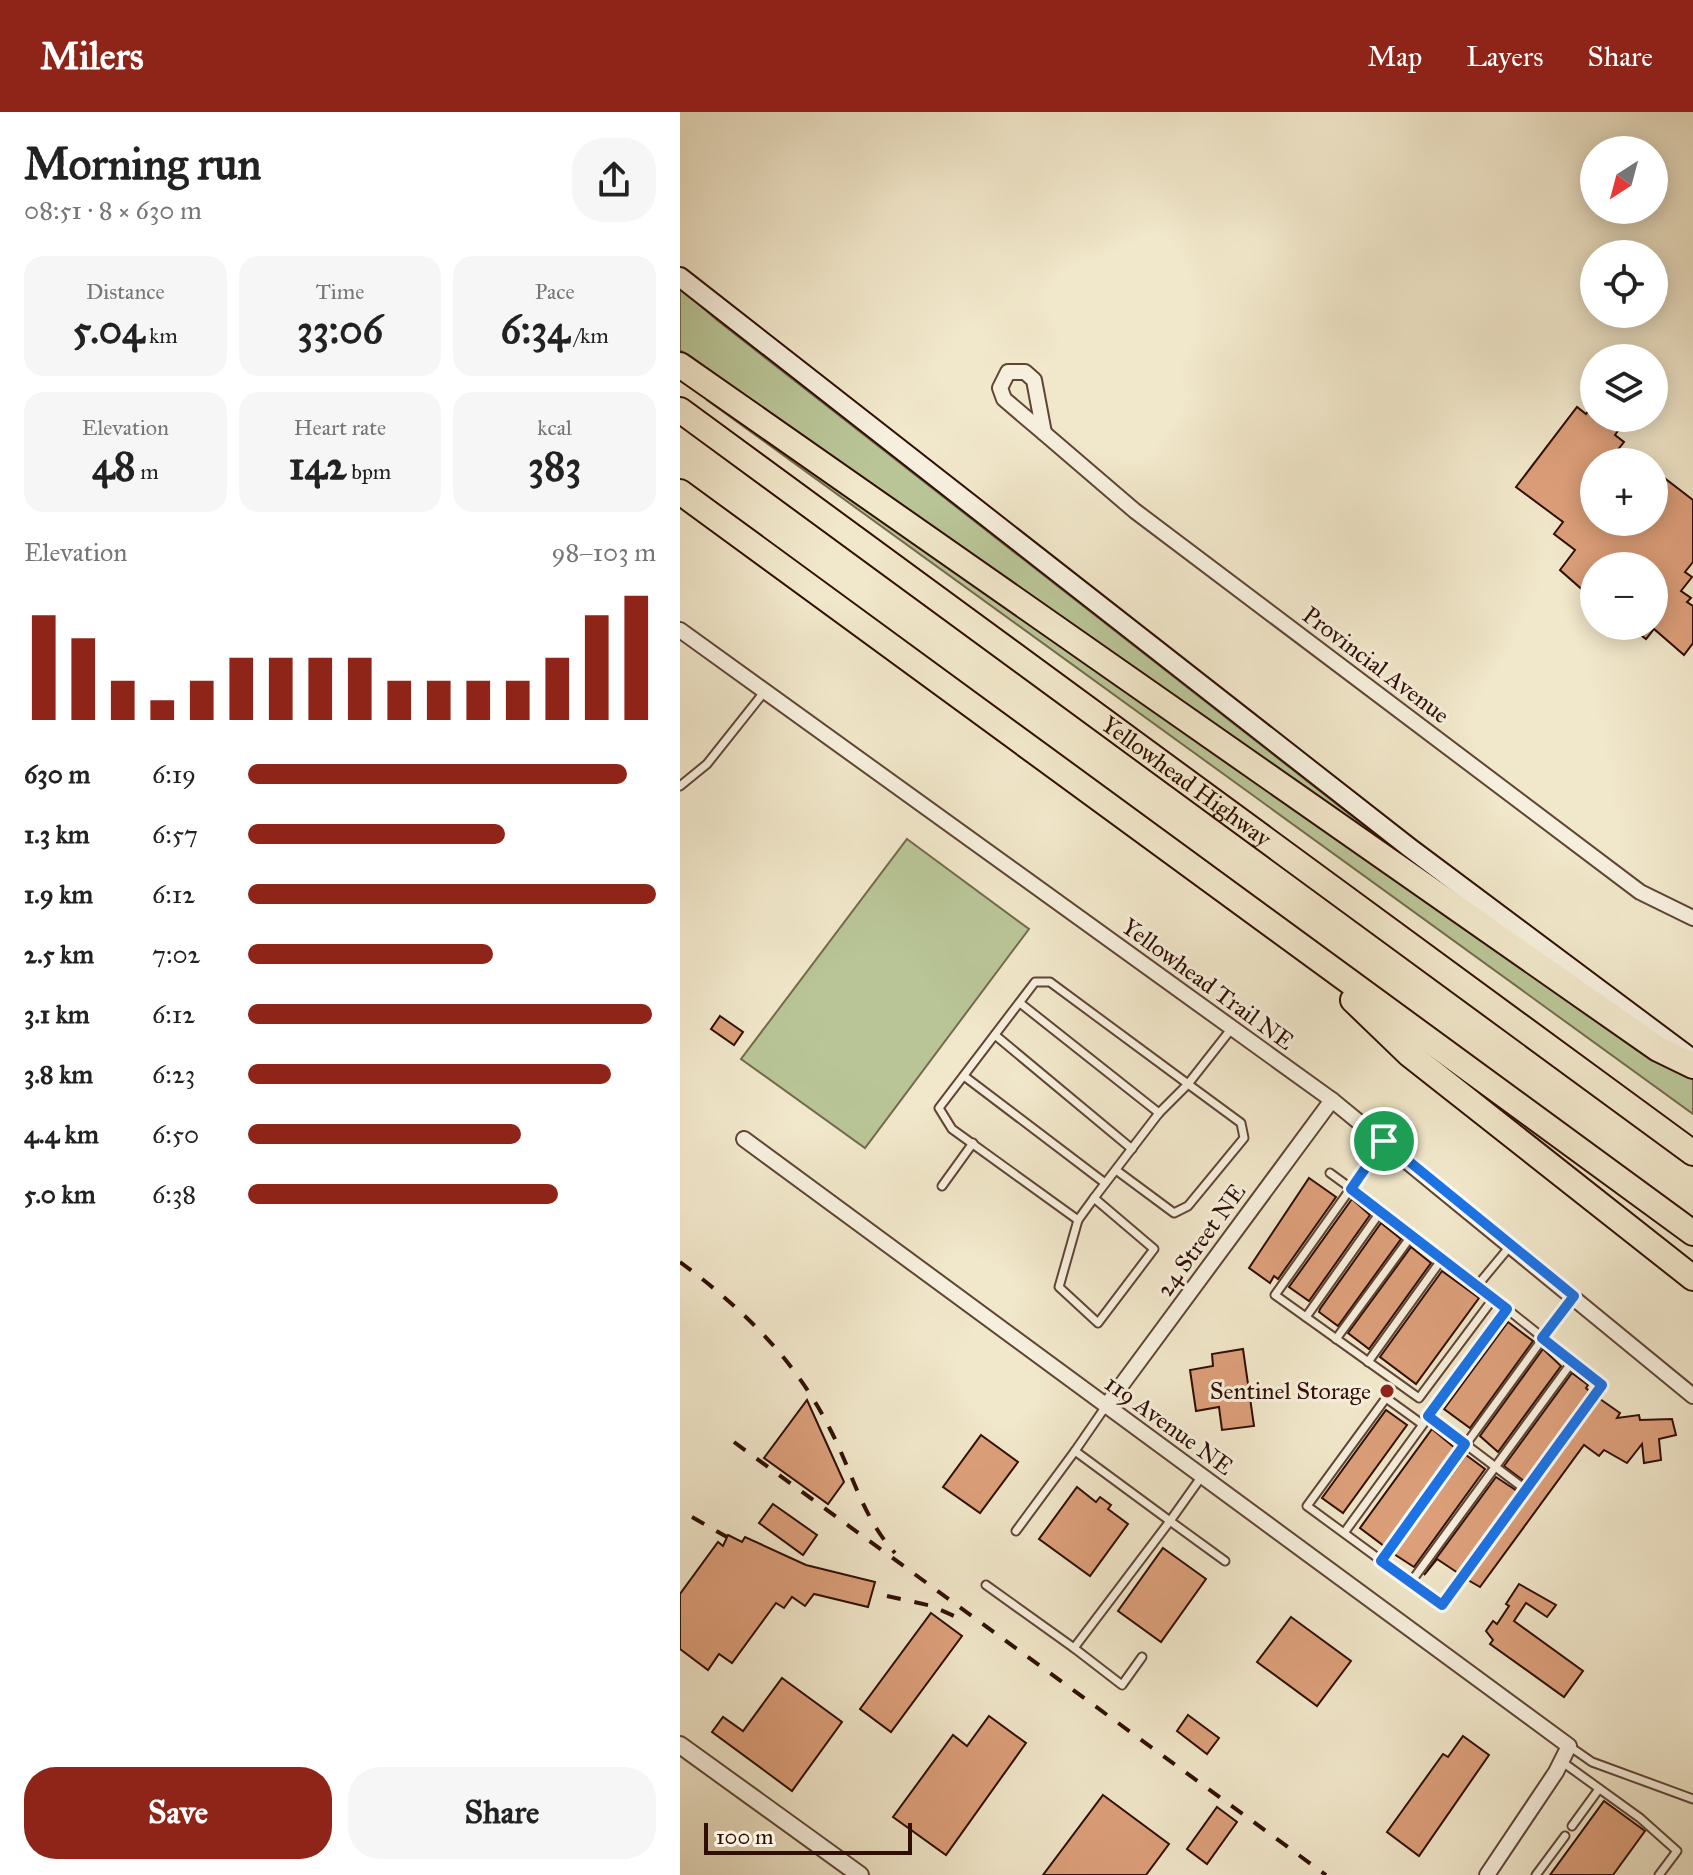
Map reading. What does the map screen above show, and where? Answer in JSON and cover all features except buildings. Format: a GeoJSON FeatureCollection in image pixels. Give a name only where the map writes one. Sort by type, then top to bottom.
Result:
{"type":"FeatureCollection","features":[{"type":"Feature","properties":{"kind":"highway"},"geometry":{"type":"LineString","coordinates":[[680,365],[1658,1049],[1693,1066]]}},
{"type":"Feature","properties":{"kind":"highway","name":"Yellowhead Highway"},"geometry":{"type":"LineString","coordinates":[[680,410],[1693,1153]]}},
{"type":"Feature","properties":{"kind":"highway"},"geometry":{"type":"LineString","coordinates":[[680,495],[1693,1233]]}},
{"type":"Feature","properties":{"kind":"highway"},"geometry":{"type":"LineString","coordinates":[[1285,935],[1409,1054],[1693,1278]]}},
{"type":"Feature","properties":{"kind":"main road"},"geometry":{"type":"LineString","coordinates":[[680,277],[1398,838],[1693,1059]]}},
{"type":"Feature","properties":{"kind":"street","name":"Provincial Avenue"},"geometry":{"type":"LineString","coordinates":[[1044,433],[1135,511],[1640,892],[1693,918]]}},
{"type":"Feature","properties":{"kind":"street","name":"Yellowhead Trail NE"},"geometry":{"type":"LineString","coordinates":[[680,630],[1332,1100],[1693,1396]]}},
{"type":"Feature","properties":{"kind":"street","name":"24 Street NE"},"geometry":{"type":"LineString","coordinates":[[1106,1406],[1332,1100]]}},
{"type":"Feature","properties":{"kind":"street","name":"119 Avenue NE"},"geometry":{"type":"LineString","coordinates":[[744,1139],[1569,1746]]}},
{"type":"Feature","properties":{"kind":"street"},"geometry":{"type":"LineString","coordinates":[[680,1745],[860,1875]]}},
{"type":"Feature","properties":{"kind":"street"},"geometry":{"type":"LineString","coordinates":[[1487,1875],[1569,1746]]}},
{"type":"Feature","properties":{"kind":"lane"},"geometry":{"type":"LineString","coordinates":[[680,786],[699,772],[765,691]]}},
{"type":"Feature","properties":{"kind":"lane"},"geometry":{"type":"LineString","coordinates":[[1078,1220],[952,1129],[939,1108],[1035,982],[1050,982],[1241,1123],[1244,1138],[1188,1206],[1174,1213],[1116,1170]]}},
{"type":"Feature","properties":{"kind":"lane"},"geometry":{"type":"LineString","coordinates":[[1020,1003],[1159,1113]]}},
{"type":"Feature","properties":{"kind":"lane"},"geometry":{"type":"LineString","coordinates":[[1094,1198],[1154,1249],[1098,1323],[1059,1287],[1078,1220],[1094,1198],[1105,1183],[1159,1113],[1188,1084],[1232,1028]]}},
{"type":"Feature","properties":{"kind":"lane"},"geometry":{"type":"LineString","coordinates":[[995,1035],[1132,1149]]}},
{"type":"Feature","properties":{"kind":"lane"},"geometry":{"type":"LineString","coordinates":[[964,1076],[1105,1183]]}},
{"type":"Feature","properties":{"kind":"lane"},"geometry":{"type":"LineString","coordinates":[[1384,1141],[1275,1295],[1419,1398],[1493,1299]]}},
{"type":"Feature","properties":{"kind":"lane"},"geometry":{"type":"LineString","coordinates":[[942,1186],[973,1143]]}},
{"type":"Feature","properties":{"kind":"lane"},"geometry":{"type":"LineString","coordinates":[[1330,1173],[1602,1385],[1442,1605],[1307,1506],[1386,1398],[1422,1424]]}},
{"type":"Feature","properties":{"kind":"lane"},"geometry":{"type":"LineString","coordinates":[[1306,1317],[1381,1211]]}},
{"type":"Feature","properties":{"kind":"lane"},"geometry":{"type":"LineString","coordinates":[[1336,1339],[1412,1235]]}},
{"type":"Feature","properties":{"kind":"lane"},"geometry":{"type":"LineString","coordinates":[[1477,1286],[1511,1245]]}},
{"type":"Feature","properties":{"kind":"lane"},"geometry":{"type":"LineString","coordinates":[[1368,1362],[1442,1259]]}},
{"type":"Feature","properties":{"kind":"lane"},"geometry":{"type":"LineString","coordinates":[[1381,1561],[1574,1296]]}},
{"type":"Feature","properties":{"kind":"lane"},"geometry":{"type":"LineString","coordinates":[[1344,1533],[1507,1309]]}},
{"type":"Feature","properties":{"kind":"lane"},"geometry":{"type":"LineString","coordinates":[[1411,1582],[1572,1362]]}},
{"type":"Feature","properties":{"kind":"lane"},"geometry":{"type":"LineString","coordinates":[[1016,1531],[1106,1406]]}},
{"type":"Feature","properties":{"kind":"lane"},"geometry":{"type":"LineString","coordinates":[[1428,1416],[1526,1490]]}},
{"type":"Feature","properties":{"kind":"lane"},"geometry":{"type":"LineString","coordinates":[[1075,1451],[1225,1561]]}},
{"type":"Feature","properties":{"kind":"lane"},"geometry":{"type":"LineString","coordinates":[[1074,1648],[1202,1476]]}},
{"type":"Feature","properties":{"kind":"lane"},"geometry":{"type":"LineString","coordinates":[[986,1585],[1122,1685],[1142,1657]]}},
{"type":"Feature","properties":{"kind":"lane"},"geometry":{"type":"LineString","coordinates":[[1569,1746],[1592,1762],[1693,1799]]}},
{"type":"Feature","properties":{"kind":"lane"},"geometry":{"type":"LineString","coordinates":[[1561,1761],[1677,1851],[1659,1875]]}},
{"type":"Feature","properties":{"kind":"lane"},"geometry":{"type":"LineString","coordinates":[[1572,1826],[1599,1789]]}},
{"type":"Feature","properties":{"kind":"lane"},"geometry":{"type":"LineString","coordinates":[[1536,1875],[1565,1836]]}},
{"type":"Feature","properties":{"kind":"green space"},"geometry":{"type":"Polygon","coordinates":[[[680,288],[717,320],[1407,859],[680,350],[680,288]]]}},
{"type":"Feature","properties":{"kind":"green space"},"geometry":{"type":"Polygon","coordinates":[[[709,397],[1693,1073],[1693,1114],[707,400],[709,397]]]}},
{"type":"Feature","properties":{"kind":"green space"},"geometry":{"type":"Polygon","coordinates":[[[907,839],[1029,929],[865,1148],[741,1059],[907,839]]]}},
{"type":"Feature","properties":{"kind":"railway"},"geometry":{"type":"LineString","coordinates":[[680,1262],[765,1336],[801,1380],[830,1429],[874,1524],[895,1553]]}},
{"type":"Feature","properties":{"kind":"railway"},"geometry":{"type":"LineString","coordinates":[[734,1442],[1326,1875]]}},
{"type":"Feature","properties":{"kind":"railway"},"geometry":{"type":"LineString","coordinates":[[692,1517],[727,1537]]}},
{"type":"Feature","properties":{"kind":"railway"},"geometry":{"type":"LineString","coordinates":[[887,1596],[932,1606],[963,1620]]}},
{"type":"Feature","properties":{"kind":"place","name":"Sentinel Storage"},"geometry":{"type":"Point","coordinates":[1387,1391]}},
{"type":"Feature","properties":{"kind":"route"},"geometry":{"type":"LineString","coordinates":[[1384,1141],[1574,1296],[1542,1338],[1602,1385],[1442,1605],[1381,1561],[1465,1444],[1428,1416],[1507,1309],[1351,1189],[1384,1141]]}}]}
